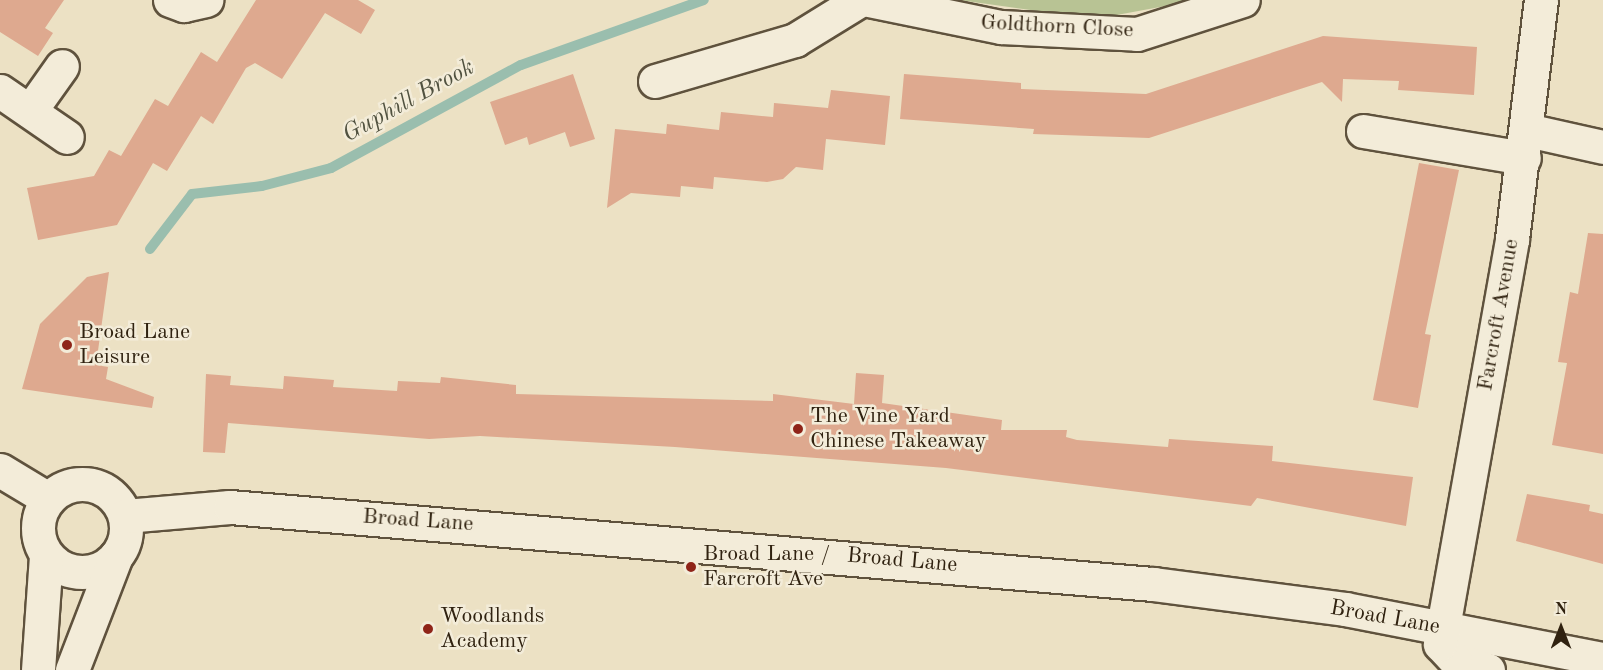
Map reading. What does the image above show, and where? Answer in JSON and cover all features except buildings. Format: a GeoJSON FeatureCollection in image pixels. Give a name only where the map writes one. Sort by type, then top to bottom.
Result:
{"type":"FeatureCollection","features":[{"type":"Feature","properties":{"kind":"street"},"geometry":{"type":"LineString","coordinates":[[170,0],[184,5],[206,0]]}},
{"type":"Feature","properties":{"kind":"street"},"geometry":{"type":"LineString","coordinates":[[655,81],[795,40],[860,0]]}},
{"type":"Feature","properties":{"kind":"street","name":"Goldthorn Close"},"geometry":{"type":"LineString","coordinates":[[869,0],[1001,27],[1137,34],[1243,0]]}},
{"type":"Feature","properties":{"kind":"street","name":"Farcroft Avenue"},"geometry":{"type":"LineString","coordinates":[[1444,628],[1525,144],[1541,0]]}},
{"type":"Feature","properties":{"kind":"street"},"geometry":{"type":"LineString","coordinates":[[30,111],[63,66]]}},
{"type":"Feature","properties":{"kind":"street"},"geometry":{"type":"LineString","coordinates":[[0,91],[67,137]]}},
{"type":"Feature","properties":{"kind":"street"},"geometry":{"type":"LineString","coordinates":[[1363,131],[1525,144],[1603,147]]}},
{"type":"Feature","properties":{"kind":"street"},"geometry":{"type":"LineString","coordinates":[[0,470],[48,499]]}},
{"type":"Feature","properties":{"kind":"street"},"geometry":{"type":"LineString","coordinates":[[38,670],[46,555],[37,526],[48,499],[60,489],[90,484],[105,489],[125,516],[126,532],[72,670]]}},
{"type":"Feature","properties":{"kind":"street","name":"Broad Lane"},"geometry":{"type":"LineString","coordinates":[[125,516],[230,507],[975,567],[1165,585],[1444,628],[1549,659],[1603,659]]}},
{"type":"Feature","properties":{"kind":"street"},"geometry":{"type":"LineString","coordinates":[[46,555],[73,572],[90,572],[116,556]]}},
{"type":"Feature","properties":{"kind":"street"},"geometry":{"type":"LineString","coordinates":[[1444,628],[1440,645],[1446,652],[1488,670]]}},
{"type":"Feature","properties":{"kind":"green space"},"geometry":{"type":"Polygon","coordinates":[[[959,0],[1198,0],[1095,19],[959,0]]]}},
{"type":"Feature","properties":{"kind":"waterway","name":"Guphill Brook"},"geometry":{"type":"LineString","coordinates":[[150,249],[192,194],[262,186],[331,168],[521,65],[704,0]]}},
{"type":"Feature","properties":{"kind":"place","name":"Broad Lane Leisure"},"geometry":{"type":"Point","coordinates":[67,345]}},
{"type":"Feature","properties":{"kind":"place","name":"The Vine Yard Chinese Takeaway"},"geometry":{"type":"Point","coordinates":[798,429]}},
{"type":"Feature","properties":{"kind":"place","name":"Broad Lane / Farcroft Ave"},"geometry":{"type":"Point","coordinates":[691,567]}},
{"type":"Feature","properties":{"kind":"place","name":"Woodlands Academy"},"geometry":{"type":"Point","coordinates":[428,629]}}]}
